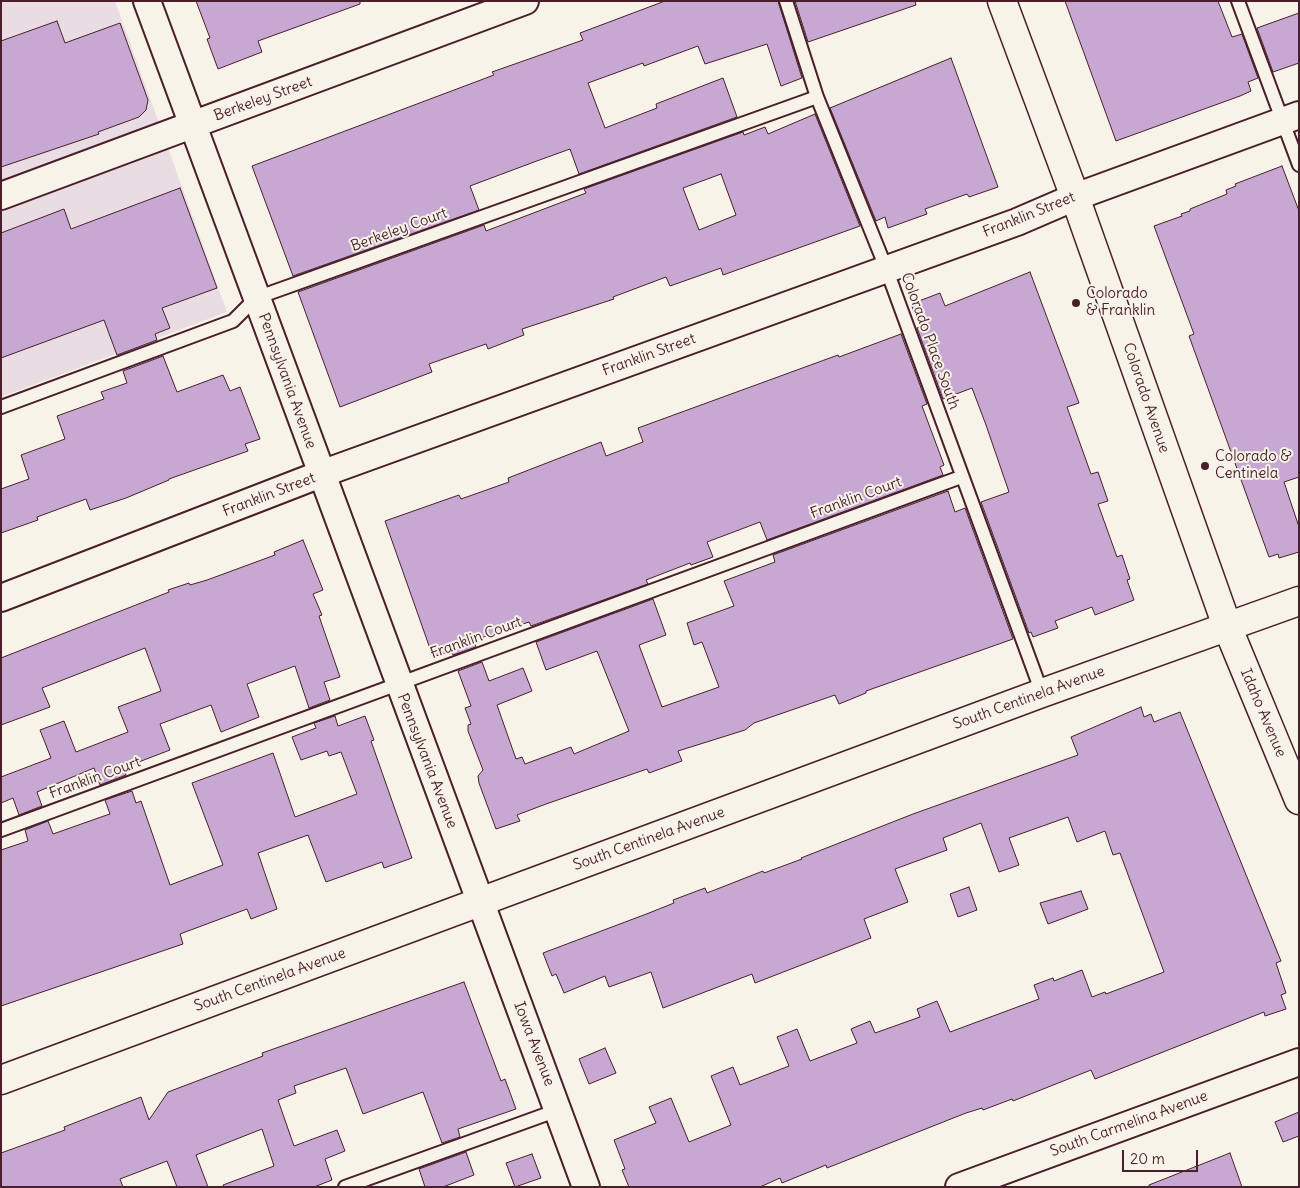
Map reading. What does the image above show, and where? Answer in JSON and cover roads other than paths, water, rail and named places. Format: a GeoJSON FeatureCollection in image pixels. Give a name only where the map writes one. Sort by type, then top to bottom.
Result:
{"type":"FeatureCollection","features":[{"type":"Feature","properties":{"kind":"street","name":"Pennsylvania Avenue"},"geometry":{"type":"LineString","coordinates":[[148,1],[398,684],[480,902]]}},
{"type":"Feature","properties":{"kind":"street","name":"Berkeley Street"},"geometry":{"type":"LineString","coordinates":[[1,196],[525,1]]}},
{"type":"Feature","properties":{"kind":"street","name":"Colorado Avenue"},"geometry":{"type":"LineString","coordinates":[[1002,1],[1075,197],[1227,626]]}},
{"type":"Feature","properties":{"kind":"street","name":"Franklin Street"},"geometry":{"type":"LineString","coordinates":[[1,598],[321,474],[1017,222],[1075,197],[1291,118]]}},
{"type":"Feature","properties":{"kind":"street","name":"South Centinela Avenue"},"geometry":{"type":"LineString","coordinates":[[1,1080],[1042,693],[1299,601]]}},
{"type":"Feature","properties":{"kind":"street","name":"Idaho Avenue"},"geometry":{"type":"LineString","coordinates":[[1227,626],[1299,800]]}},
{"type":"Feature","properties":{"kind":"street","name":"Iowa Avenue"},"geometry":{"type":"LineString","coordinates":[[480,902],[586,1187]]}},
{"type":"Feature","properties":{"kind":"street","name":"South Carmelina Avenue"},"geometry":{"type":"LineString","coordinates":[[959,1187],[1299,1062]]}},
{"type":"Feature","properties":{"kind":"lane","name":"Colorado Place South"},"geometry":{"type":"LineString","coordinates":[[786,1],[817,97],[886,268],[1042,693]]}},
{"type":"Feature","properties":{"kind":"lane"},"geometry":{"type":"LineString","coordinates":[[1238,1],[1291,118],[1299,165]]}},
{"type":"Feature","properties":{"kind":"lane","name":"Berkeley Court"},"geometry":{"type":"LineString","coordinates":[[1,407],[233,321],[256,298],[817,97]]}},
{"type":"Feature","properties":{"kind":"lane","name":"Franklin Court"},"geometry":{"type":"LineString","coordinates":[[1,830],[961,476]]}},
{"type":"Feature","properties":{"kind":"lane"},"geometry":{"type":"LineString","coordinates":[[345,1187],[558,1110]]}},
{"type":"Feature","properties":{"kind":"place","name":"Colorado & Franklin"},"geometry":{"type":"Point","coordinates":[1076,303]}},
{"type":"Feature","properties":{"kind":"place","name":"Colorado & Centinela"},"geometry":{"type":"Point","coordinates":[1205,466]}}]}
